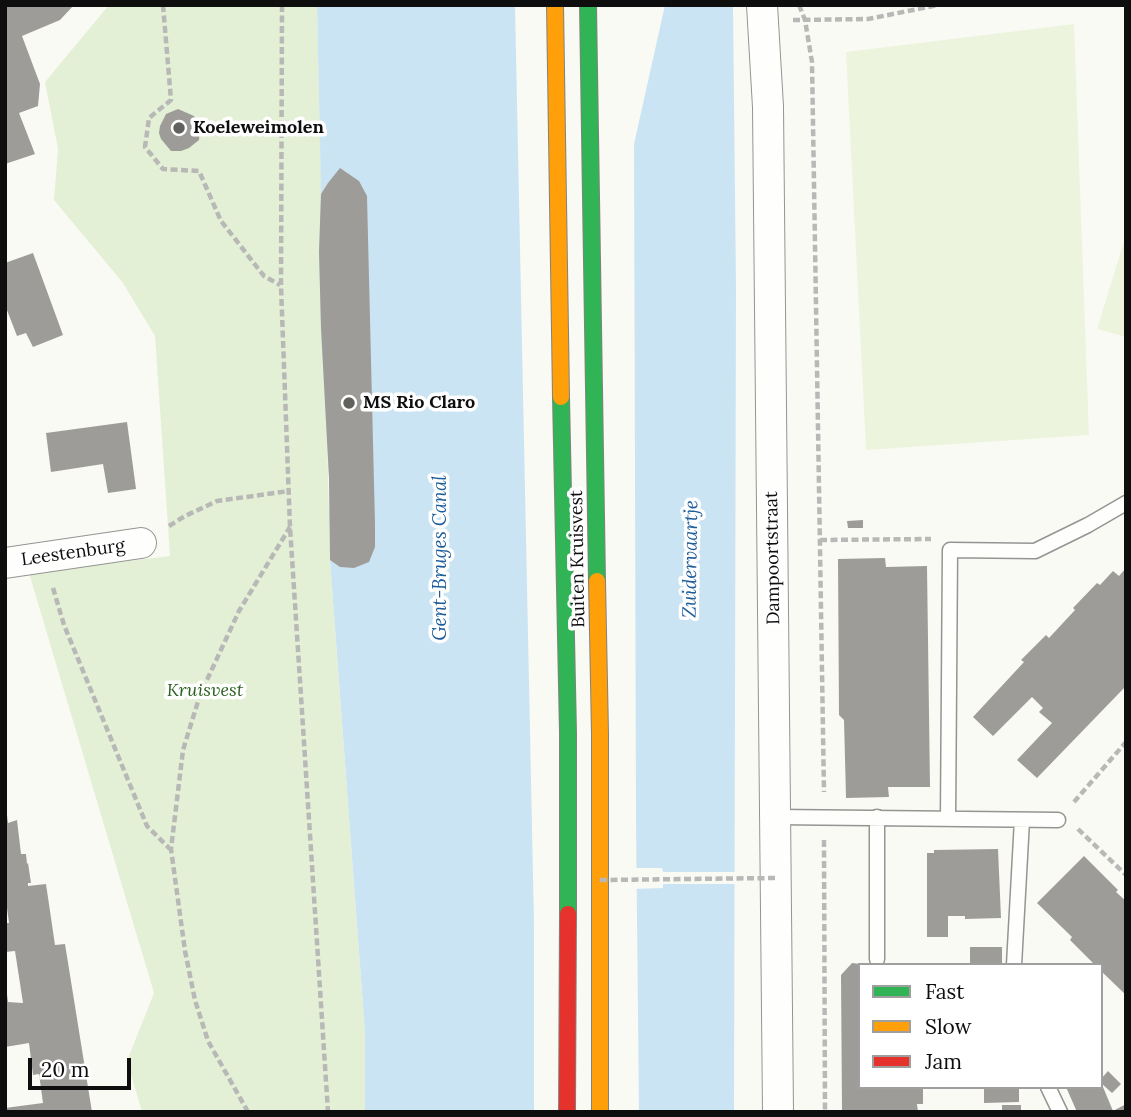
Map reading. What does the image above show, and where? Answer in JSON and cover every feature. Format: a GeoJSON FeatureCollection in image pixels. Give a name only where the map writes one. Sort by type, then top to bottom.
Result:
{"type":"FeatureCollection","features":[{"type":"Feature","properties":{"kind":"main road","name":"Buiten Kruisvest"},"geometry":{"type":"LineString","coordinates":[[555,5],[568,733],[567,1112]]}},
{"type":"Feature","properties":{"kind":"main road","name":"Buiten Kruisvest"},"geometry":{"type":"LineString","coordinates":[[588,5],[600,706],[600,1112]]}},
{"type":"Feature","properties":{"kind":"street","name":"Dampoortstraat"},"geometry":{"type":"LineString","coordinates":[[762,5],[768,107],[778,1112]]}},
{"type":"Feature","properties":{"kind":"street","name":"Leestenburg"},"geometry":{"type":"LineString","coordinates":[[5,563],[141,543]]}},
{"type":"Feature","properties":{"kind":"lane"},"geometry":{"type":"LineString","coordinates":[[948,819],[950,550],[1035,551],[1126,503]]}},
{"type":"Feature","properties":{"kind":"lane"},"geometry":{"type":"LineString","coordinates":[[776,817],[1058,820]]}},
{"type":"Feature","properties":{"kind":"lane"},"geometry":{"type":"LineString","coordinates":[[877,817],[877,959]]}},
{"type":"Feature","properties":{"kind":"lane"},"geometry":{"type":"LineString","coordinates":[[1014,963],[1022,820]]}},
{"type":"Feature","properties":{"kind":"lane"},"geometry":{"type":"LineString","coordinates":[[1049,1089],[1060,1112]]}},
{"type":"Feature","properties":{"kind":"path"},"geometry":{"type":"LineString","coordinates":[[163,5],[171,100],[149,118],[145,147],[163,169],[199,171],[221,221],[264,276],[281,286]]}},
{"type":"Feature","properties":{"kind":"path"},"geometry":{"type":"LineString","coordinates":[[282,5],[281,286],[290,527],[328,1112]]}},
{"type":"Feature","properties":{"kind":"path"},"geometry":{"type":"LineString","coordinates":[[799,5],[805,20],[813,62],[824,817],[825,1112]]}},
{"type":"Feature","properties":{"kind":"path"},"geometry":{"type":"LineString","coordinates":[[805,20],[868,19],[938,5]]}},
{"type":"Feature","properties":{"kind":"path"},"geometry":{"type":"LineString","coordinates":[[141,543],[185,516],[217,501],[289,491]]}},
{"type":"Feature","properties":{"kind":"path"},"geometry":{"type":"LineString","coordinates":[[248,1112],[208,1041],[195,1000],[185,951],[171,849],[183,750],[200,695],[239,611],[290,527]]}},
{"type":"Feature","properties":{"kind":"path"},"geometry":{"type":"LineString","coordinates":[[820,540],[935,539],[950,550]]}},
{"type":"Feature","properties":{"kind":"path"},"geometry":{"type":"LineString","coordinates":[[46,557],[64,625],[147,827],[171,849]]}},
{"type":"Feature","properties":{"kind":"path"},"geometry":{"type":"LineString","coordinates":[[1126,742],[1058,820],[1072,823],[1126,875]]}},
{"type":"Feature","properties":{"kind":"path"},"geometry":{"type":"LineString","coordinates":[[600,880],[776,878]]}},
{"type":"Feature","properties":{"kind":"green space","name":"Kruisvest"},"geometry":{"type":"Polygon","coordinates":[[[109,5],[317,5],[330,560],[365,1033],[365,1112],[142,1112],[127,1061],[154,993],[29,573],[170,556],[155,336],[123,283],[54,200],[58,149],[45,82],[109,5]]]}},
{"type":"Feature","properties":{"kind":"green space"},"geometry":{"type":"Polygon","coordinates":[[[1074,24],[1089,435],[866,450],[846,52],[1074,24]]]}},
{"type":"Feature","properties":{"kind":"green space"},"geometry":{"type":"Polygon","coordinates":[[[1126,235],[1126,337],[1097,329],[1126,235]]]}},
{"type":"Feature","properties":{"kind":"water","name":"Gent-Bruges Canal"},"geometry":{"type":"Polygon","coordinates":[[[317,5],[515,5],[534,924],[534,1112],[365,1112],[365,1033],[330,560],[319,252],[321,194],[317,5]]]}},
{"type":"Feature","properties":{"kind":"water","name":"Zuidervaartje"},"geometry":{"type":"Polygon","coordinates":[[[665,5],[733,5],[736,289],[734,1112],[639,1112],[634,144],[665,5]]]}},
{"type":"Feature","properties":{"kind":"pier"},"geometry":{"type":"Polygon","coordinates":[[[633,868],[662,868],[663,872],[737,872],[737,884],[663,884],[663,888],[633,889],[633,868]]]}},
{"type":"Feature","properties":{"kind":"building"},"geometry":{"type":"Polygon","coordinates":[[[5,5],[74,5],[60,20],[22,36],[40,84],[38,106],[19,113],[35,154],[5,164],[5,5]]]}},
{"type":"Feature","properties":{"kind":"building","name":"Koeleweimolen"},"geometry":{"type":"Polygon","coordinates":[[[178,109],[194,116],[200,131],[199,140],[189,148],[171,151],[161,139],[160,126],[166,114],[178,109]]]}},
{"type":"Feature","properties":{"kind":"building","name":"MS Rio Claro"},"geometry":{"type":"Polygon","coordinates":[[[340,168],[359,181],[367,196],[375,547],[369,562],[354,568],[340,567],[330,560],[329,478],[321,328],[321,194],[340,168]]]}},
{"type":"Feature","properties":{"kind":"building"},"geometry":{"type":"Polygon","coordinates":[[[33,253],[63,335],[33,347],[26,333],[17,336],[5,305],[5,263],[33,253]]]}},
{"type":"Feature","properties":{"kind":"building"},"geometry":{"type":"Polygon","coordinates":[[[127,422],[136,489],[108,493],[103,464],[51,472],[46,433],[127,422]]]}},
{"type":"Feature","properties":{"kind":"building"},"geometry":{"type":"Polygon","coordinates":[[[863,520],[863,528],[848,528],[847,521],[863,520]]]}},
{"type":"Feature","properties":{"kind":"building"},"geometry":{"type":"Polygon","coordinates":[[[885,558],[886,567],[927,566],[930,787],[888,787],[889,797],[846,798],[844,720],[839,715],[838,559],[885,558]]]}},
{"type":"Feature","properties":{"kind":"building"},"geometry":{"type":"Polygon","coordinates":[[[1126,568],[1126,686],[1037,778],[1017,760],[1052,723],[1039,712],[1043,708],[1032,697],[993,736],[973,717],[1024,662],[1021,660],[1046,635],[1049,638],[1097,583],[1100,585],[1113,571],[1119,576],[1126,568]]]}},
{"type":"Feature","properties":{"kind":"building"},"geometry":{"type":"Polygon","coordinates":[[[5,815],[8,823],[17,820],[21,854],[26,854],[28,863],[31,883],[28,883],[28,886],[46,884],[55,945],[65,944],[92,1112],[5,1112],[5,1108],[43,1103],[39,1074],[33,1075],[29,1043],[5,1047],[5,994],[8,1002],[23,1003],[15,951],[5,952],[5,923],[9,923],[5,893],[5,815]]]}},
{"type":"Feature","properties":{"kind":"building"},"geometry":{"type":"Polygon","coordinates":[[[998,849],[1001,918],[965,919],[965,916],[948,916],[948,937],[927,937],[927,853],[934,853],[934,850],[998,849]]]}},
{"type":"Feature","properties":{"kind":"building"},"geometry":{"type":"Polygon","coordinates":[[[1084,856],[1118,890],[1116,892],[1126,901],[1126,995],[1103,973],[1103,963],[1093,963],[1070,940],[1072,937],[1037,903],[1084,856]]]}},
{"type":"Feature","properties":{"kind":"building"},"geometry":{"type":"Polygon","coordinates":[[[970,947],[1002,947],[1002,963],[970,963],[970,947]]]}},
{"type":"Feature","properties":{"kind":"building"},"geometry":{"type":"Polygon","coordinates":[[[852,963],[858,964],[858,1089],[923,1089],[923,1104],[917,1104],[918,1112],[842,1112],[841,975],[852,963]]]}},
{"type":"Feature","properties":{"kind":"building"},"geometry":{"type":"Polygon","coordinates":[[[1108,1071],[1121,1084],[1112,1093],[1103,1085],[1103,1077],[1108,1071]]]}},
{"type":"Feature","properties":{"kind":"building"},"geometry":{"type":"Polygon","coordinates":[[[1103,1087],[1113,1111],[1126,1104],[1126,1112],[1077,1112],[1067,1089],[1103,1087]]]}},
{"type":"Feature","properties":{"kind":"building"},"geometry":{"type":"Polygon","coordinates":[[[984,1089],[1019,1089],[1019,1102],[984,1103],[984,1089]]]}},
{"type":"Feature","properties":{"kind":"building"},"geometry":{"type":"Polygon","coordinates":[[[1002,1105],[1021,1105],[1021,1112],[1002,1112],[1002,1105]]]}},
{"type":"Feature","properties":{"kind":"traffic: fast"},"geometry":{"type":"LineString","coordinates":[[588,5],[597,581]]}},
{"type":"Feature","properties":{"kind":"traffic: fast"},"geometry":{"type":"LineString","coordinates":[[561,397],[568,733],[568,914]]}},
{"type":"Feature","properties":{"kind":"traffic: slow"},"geometry":{"type":"LineString","coordinates":[[555,5],[561,397]]}},
{"type":"Feature","properties":{"kind":"traffic: slow"},"geometry":{"type":"LineString","coordinates":[[597,581],[600,734],[600,1112]]}},
{"type":"Feature","properties":{"kind":"traffic: jam"},"geometry":{"type":"LineString","coordinates":[[567,1112],[568,914]]}},
{"type":"Feature","properties":{"kind":"place","name":"Koeleweimolen"},"geometry":{"type":"Point","coordinates":[179,128]}},
{"type":"Feature","properties":{"kind":"place","name":"MS Rio Claro"},"geometry":{"type":"Point","coordinates":[349,403]}}]}
